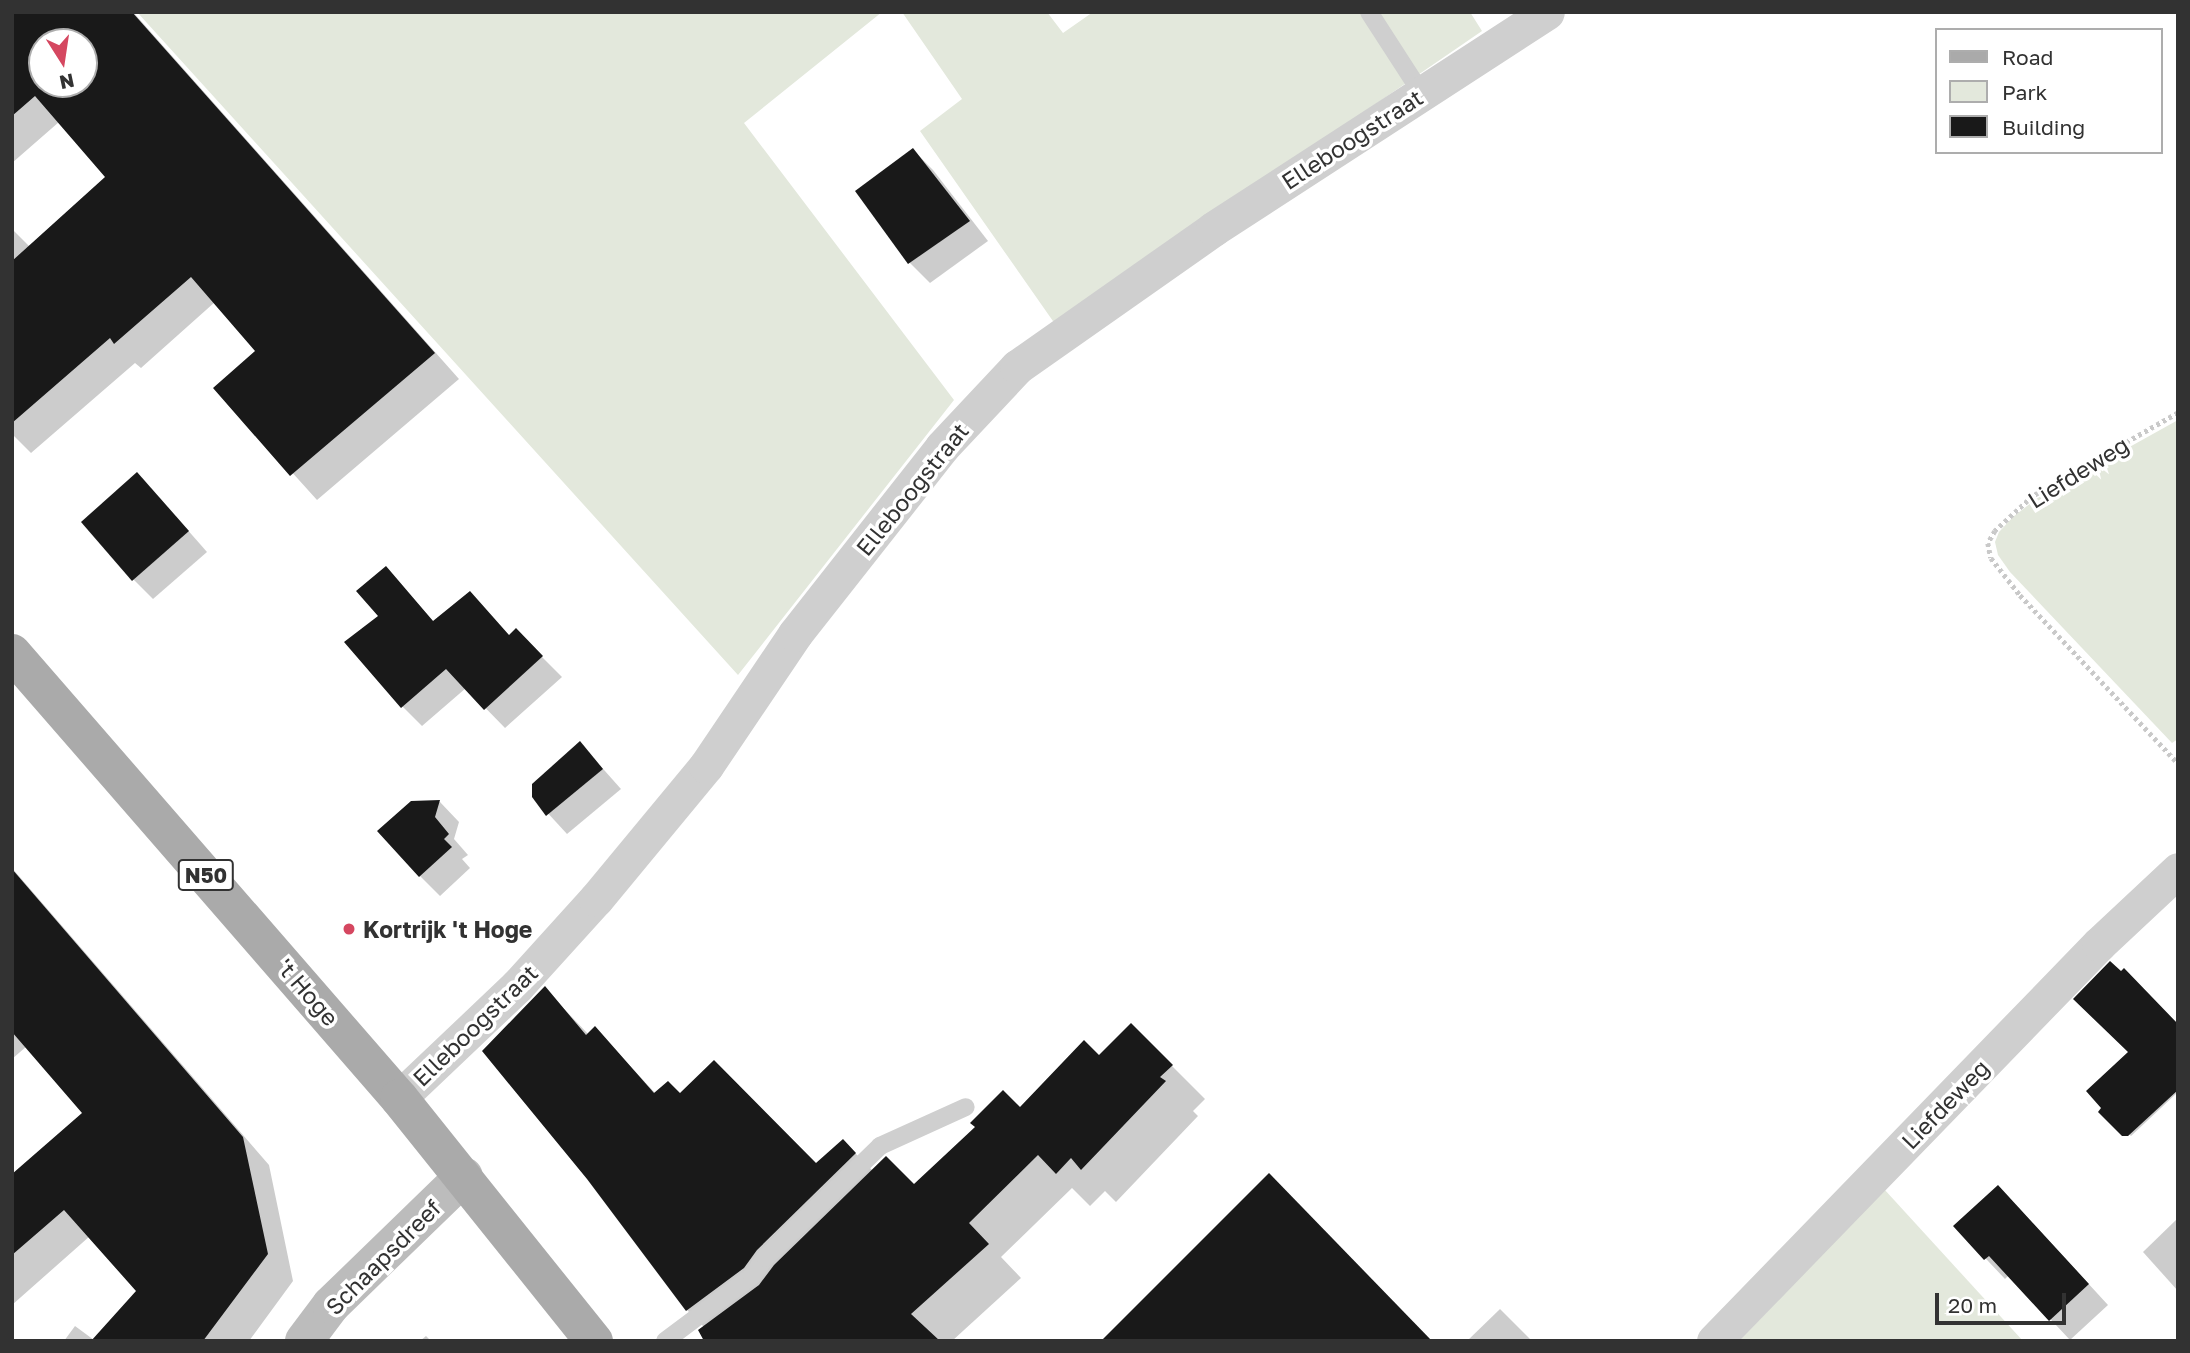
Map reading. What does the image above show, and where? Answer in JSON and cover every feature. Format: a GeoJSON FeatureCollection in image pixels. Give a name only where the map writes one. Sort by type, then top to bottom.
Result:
{"type":"FeatureCollection","features":[{"type":"Feature","properties":{"kind":"main road","name":"'t Hoge"},"geometry":{"type":"LineString","coordinates":[[12,653],[399,1098],[594,1341]]}},
{"type":"Feature","properties":{"kind":"street","name":"Elleboogstraat"},"geometry":{"type":"LineString","coordinates":[[399,1098],[517,986],[596,899],[706,766],[795,634],[934,458],[1017,367],[1213,229],[1547,12]]}},
{"type":"Feature","properties":{"kind":"street","name":"Liefdeweg"},"geometry":{"type":"LineString","coordinates":[[1714,1341],[2099,944],[2178,870]]}},
{"type":"Feature","properties":{"kind":"street","name":"Schaapsdreef"},"geometry":{"type":"LineString","coordinates":[[304,1341],[331,1305],[464,1176]]}},
{"type":"Feature","properties":{"kind":"lane"},"geometry":{"type":"LineString","coordinates":[[1369,12],[1422,94]]}},
{"type":"Feature","properties":{"kind":"lane"},"geometry":{"type":"LineString","coordinates":[[665,1341],[752,1276],[765,1258],[880,1146],[966,1107]]}},
{"type":"Feature","properties":{"kind":"path","name":"Liefdeweg"},"geometry":{"type":"LineString","coordinates":[[2178,413],[2033,496],[1995,531],[1988,543],[1991,558],[2020,595],[2178,763]]}},
{"type":"Feature","properties":{"kind":"green space"},"geometry":{"type":"Polygon","coordinates":[[[137,12],[882,12],[744,123],[954,400],[738,675],[137,12]]]}},
{"type":"Feature","properties":{"kind":"green space"},"geometry":{"type":"Polygon","coordinates":[[[902,12],[1047,12],[1063,33],[1093,12],[1470,12],[1482,31],[1055,324],[920,131],[962,99],[902,12]]]}},
{"type":"Feature","properties":{"kind":"green space"},"geometry":{"type":"Polygon","coordinates":[[[2178,420],[2178,739],[2172,743],[2010,572],[1998,555],[1995,542],[1999,532],[2013,517],[2036,499],[2178,420]]]}},
{"type":"Feature","properties":{"kind":"green space"},"geometry":{"type":"Polygon","coordinates":[[[1884,1189],[2023,1341],[1739,1341],[1884,1189]]]}},
{"type":"Feature","properties":{"kind":"building"},"geometry":{"type":"Polygon","coordinates":[[[12,12],[132,12],[435,353],[290,476],[213,388],[255,351],[191,277],[114,344],[110,338],[12,423],[12,261],[105,177],[37,98],[98,98],[98,28],[28,28],[28,98],[33,98],[12,116],[12,12]]]}},
{"type":"Feature","properties":{"kind":"building"},"geometry":{"type":"Polygon","coordinates":[[[913,148],[970,221],[908,264],[855,191],[913,148]]]}},
{"type":"Feature","properties":{"kind":"building"},"geometry":{"type":"Polygon","coordinates":[[[137,472],[189,531],[132,581],[81,522],[137,472]]]}},
{"type":"Feature","properties":{"kind":"building"},"geometry":{"type":"Polygon","coordinates":[[[386,566],[433,621],[470,591],[509,635],[516,628],[543,656],[484,710],[446,669],[401,708],[344,642],[378,616],[356,591],[386,566]]]}},
{"type":"Feature","properties":{"kind":"building"},"geometry":{"type":"Polygon","coordinates":[[[580,741],[603,769],[546,816],[532,797],[532,784],[580,741]]]}},
{"type":"Feature","properties":{"kind":"building"},"geometry":{"type":"Polygon","coordinates":[[[440,800],[435,817],[449,834],[444,839],[452,847],[419,877],[377,831],[411,801],[440,800]]]}},
{"type":"Feature","properties":{"kind":"building"},"geometry":{"type":"Polygon","coordinates":[[[12,869],[243,1137],[268,1254],[203,1341],[91,1341],[136,1291],[64,1210],[12,1255],[12,1174],[82,1113],[12,1032],[12,869]]]}},
{"type":"Feature","properties":{"kind":"building"},"geometry":{"type":"Polygon","coordinates":[[[2110,961],[2121,971],[2124,968],[2178,1024],[2178,1090],[2128,1136],[2122,1136],[2098,1112],[2101,1108],[2086,1091],[2128,1052],[2073,999],[2110,961]]]}},
{"type":"Feature","properties":{"kind":"building"},"geometry":{"type":"Polygon","coordinates":[[[545,986],[586,1035],[595,1026],[654,1093],[668,1081],[680,1093],[714,1060],[816,1163],[843,1139],[856,1153],[757,1250],[744,1268],[686,1311],[587,1179],[482,1051],[545,986]]]}},
{"type":"Feature","properties":{"kind":"building"},"geometry":{"type":"Polygon","coordinates":[[[1131,1023],[1173,1065],[1160,1077],[1166,1081],[1081,1170],[1071,1158],[1056,1174],[1038,1155],[969,1223],[989,1244],[911,1314],[940,1341],[704,1341],[698,1330],[759,1285],[774,1265],[886,1156],[914,1184],[975,1127],[970,1123],[1003,1090],[1020,1107],[1084,1040],[1099,1055],[1131,1023]]]}},
{"type":"Feature","properties":{"kind":"building"},"geometry":{"type":"Polygon","coordinates":[[[1269,1173],[1432,1341],[1101,1341],[1269,1173]]]}},
{"type":"Feature","properties":{"kind":"building"},"geometry":{"type":"Polygon","coordinates":[[[1998,1185],[2089,1284],[2049,1321],[1989,1256],[1984,1260],[1953,1226],[1998,1185]]]}},
{"type":"Feature","properties":{"kind":"place","name":"Kortrijk 't Hoge"},"geometry":{"type":"Point","coordinates":[349,929]}}]}
